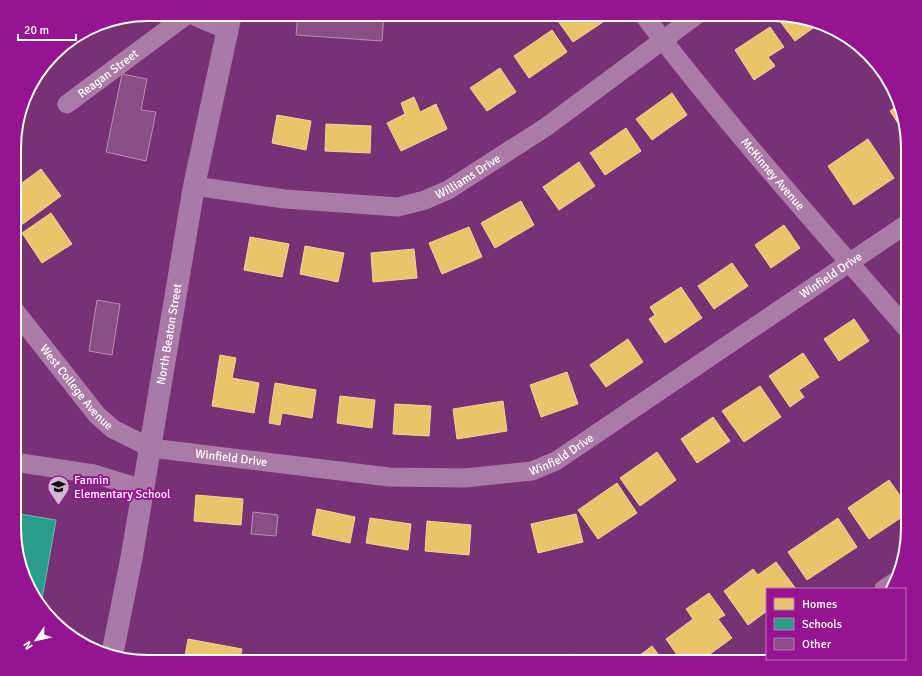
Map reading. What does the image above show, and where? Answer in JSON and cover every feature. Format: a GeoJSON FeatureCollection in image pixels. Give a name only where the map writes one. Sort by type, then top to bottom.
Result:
{"type":"FeatureCollection","features":[{"type":"Feature","properties":{"kind":"main road","name":"North Beaton Street"},"geometry":{"type":"LineString","coordinates":[[113,650],[144,489],[194,186],[229,22]]}},
{"type":"Feature","properties":{"kind":"street","name":"Reagan Street"},"geometry":{"type":"LineString","coordinates":[[67,104],[180,21]]}},
{"type":"Feature","properties":{"kind":"street","name":"McKinney Avenue"},"geometry":{"type":"LineString","coordinates":[[649,21],[771,173],[901,322]]}},
{"type":"Feature","properties":{"kind":"street","name":"Williams Drive"},"geometry":{"type":"LineString","coordinates":[[194,186],[285,199],[398,206],[425,200],[448,190],[546,127],[689,21]]}},
{"type":"Feature","properties":{"kind":"street","name":"Winfield Drive"},"geometry":{"type":"LineString","coordinates":[[150,448],[389,477],[465,478],[532,471],[556,461],[901,228]]}},
{"type":"Feature","properties":{"kind":"street","name":"West College Avenue"},"geometry":{"type":"LineString","coordinates":[[21,319],[97,415],[113,429],[150,448]]}},
{"type":"Feature","properties":{"kind":"street"},"geometry":{"type":"LineString","coordinates":[[21,463],[94,474],[144,489]]}},
{"type":"Feature","properties":{"kind":"building: Homes"},"geometry":{"type":"Polygon","coordinates":[[[558,21],[604,21],[573,42],[558,21]]]}},
{"type":"Feature","properties":{"kind":"building: Homes"},"geometry":{"type":"Polygon","coordinates":[[[780,21],[799,23],[814,28],[795,41],[780,21]]]}},
{"type":"Feature","properties":{"kind":"building: Homes"},"geometry":{"type":"Polygon","coordinates":[[[770,27],[784,47],[768,57],[775,66],[754,80],[735,50],[770,27]]]}},
{"type":"Feature","properties":{"kind":"building: Homes"},"geometry":{"type":"Polygon","coordinates":[[[552,30],[567,52],[529,78],[514,56],[552,30]]]}},
{"type":"Feature","properties":{"kind":"building: Homes"},"geometry":{"type":"Polygon","coordinates":[[[500,68],[516,92],[487,111],[470,88],[500,68]]]}},
{"type":"Feature","properties":{"kind":"building: Homes"},"geometry":{"type":"Polygon","coordinates":[[[672,93],[687,115],[652,140],[636,119],[672,93]]]}},
{"type":"Feature","properties":{"kind":"building: Homes"},"geometry":{"type":"Polygon","coordinates":[[[414,97],[420,112],[436,104],[447,129],[401,151],[387,123],[405,114],[401,103],[414,97]]]}},
{"type":"Feature","properties":{"kind":"building: Homes"},"geometry":{"type":"Polygon","coordinates":[[[894,108],[899,125],[890,111],[894,108]]]}},
{"type":"Feature","properties":{"kind":"building: Homes"},"geometry":{"type":"Polygon","coordinates":[[[277,115],[311,121],[306,150],[272,143],[277,115]]]}},
{"type":"Feature","properties":{"kind":"building: Homes"},"geometry":{"type":"Polygon","coordinates":[[[326,124],[371,126],[370,153],[325,151],[326,124]]]}},
{"type":"Feature","properties":{"kind":"building: Homes"},"geometry":{"type":"Polygon","coordinates":[[[626,128],[641,151],[605,175],[590,153],[626,128]]]}},
{"type":"Feature","properties":{"kind":"building: Homes"},"geometry":{"type":"Polygon","coordinates":[[[868,139],[894,178],[854,205],[828,166],[868,139]]]}},
{"type":"Feature","properties":{"kind":"building: Homes"},"geometry":{"type":"Polygon","coordinates":[[[579,162],[595,186],[559,210],[543,187],[579,162]]]}},
{"type":"Feature","properties":{"kind":"building: Homes"},"geometry":{"type":"Polygon","coordinates":[[[41,169],[61,196],[21,225],[21,184],[41,169]]]}},
{"type":"Feature","properties":{"kind":"building: Homes"},"geometry":{"type":"Polygon","coordinates":[[[521,201],[534,225],[495,248],[481,223],[521,201]]]}},
{"type":"Feature","properties":{"kind":"building: Homes"},"geometry":{"type":"Polygon","coordinates":[[[51,213],[72,244],[42,263],[22,233],[51,213]]]}},
{"type":"Feature","properties":{"kind":"building: Homes"},"geometry":{"type":"Polygon","coordinates":[[[784,225],[800,248],[771,268],[755,245],[784,225]]]}},
{"type":"Feature","properties":{"kind":"building: Homes"},"geometry":{"type":"Polygon","coordinates":[[[469,227],[482,257],[442,274],[429,243],[469,227]]]}},
{"type":"Feature","properties":{"kind":"building: Homes"},"geometry":{"type":"Polygon","coordinates":[[[250,237],[289,244],[282,277],[244,270],[250,237]]]}},
{"type":"Feature","properties":{"kind":"building: Homes"},"geometry":{"type":"Polygon","coordinates":[[[305,246],[344,253],[338,282],[300,274],[305,246]]]}},
{"type":"Feature","properties":{"kind":"building: Homes"},"geometry":{"type":"Polygon","coordinates":[[[414,249],[417,278],[373,282],[371,253],[414,249]]]}},
{"type":"Feature","properties":{"kind":"building: Homes"},"geometry":{"type":"Polygon","coordinates":[[[732,263],[748,286],[714,309],[698,286],[732,263]]]}},
{"type":"Feature","properties":{"kind":"building: Homes"},"geometry":{"type":"Polygon","coordinates":[[[681,287],[702,318],[665,343],[649,319],[655,315],[650,307],[681,287]]]}},
{"type":"Feature","properties":{"kind":"building: Homes"},"geometry":{"type":"Polygon","coordinates":[[[854,319],[869,341],[839,361],[824,339],[854,319]]]}},
{"type":"Feature","properties":{"kind":"building: Homes"},"geometry":{"type":"Polygon","coordinates":[[[628,339],[643,362],[606,387],[590,365],[628,339]]]}},
{"type":"Feature","properties":{"kind":"building: Homes"},"geometry":{"type":"Polygon","coordinates":[[[803,353],[819,377],[799,390],[804,397],[790,407],[769,376],[803,353]]]}},
{"type":"Feature","properties":{"kind":"building: Homes"},"geometry":{"type":"Polygon","coordinates":[[[220,355],[236,358],[232,378],[259,383],[254,413],[212,406],[220,355]]]}},
{"type":"Feature","properties":{"kind":"building: Homes"},"geometry":{"type":"Polygon","coordinates":[[[567,372],[578,404],[541,417],[530,385],[567,372]]]}},
{"type":"Feature","properties":{"kind":"building: Homes"},"geometry":{"type":"Polygon","coordinates":[[[275,383],[316,390],[312,418],[282,413],[280,425],[269,423],[275,383]]]}},
{"type":"Feature","properties":{"kind":"building: Homes"},"geometry":{"type":"Polygon","coordinates":[[[760,386],[781,417],[744,442],[722,411],[760,386]]]}},
{"type":"Feature","properties":{"kind":"building: Homes"},"geometry":{"type":"Polygon","coordinates":[[[340,396],[375,400],[372,428],[337,423],[340,396]]]}},
{"type":"Feature","properties":{"kind":"building: Homes"},"geometry":{"type":"Polygon","coordinates":[[[503,401],[507,431],[457,439],[453,409],[503,401]]]}},
{"type":"Feature","properties":{"kind":"building: Homes"},"geometry":{"type":"Polygon","coordinates":[[[395,404],[431,406],[429,436],[393,434],[395,404]]]}},
{"type":"Feature","properties":{"kind":"building: Homes"},"geometry":{"type":"Polygon","coordinates":[[[713,417],[730,441],[697,463],[681,439],[713,417]]]}},
{"type":"Feature","properties":{"kind":"building: Homes"},"geometry":{"type":"Polygon","coordinates":[[[657,452],[676,480],[640,506],[620,478],[657,452]]]}},
{"type":"Feature","properties":{"kind":"building: Homes"},"geometry":{"type":"Polygon","coordinates":[[[889,480],[901,497],[901,518],[869,539],[848,508],[889,480]]]}},
{"type":"Feature","properties":{"kind":"building: Homes"},"geometry":{"type":"Polygon","coordinates":[[[617,483],[637,513],[598,539],[578,510],[617,483]]]}},
{"type":"Feature","properties":{"kind":"building: Homes"},"geometry":{"type":"Polygon","coordinates":[[[196,495],[243,499],[241,525],[194,521],[196,495]]]}},
{"type":"Feature","properties":{"kind":"building: Homes"},"geometry":{"type":"Polygon","coordinates":[[[317,509],[355,517],[350,543],[312,535],[317,509]]]}},
{"type":"Feature","properties":{"kind":"building: Homes"},"geometry":{"type":"Polygon","coordinates":[[[576,514],[583,542],[538,553],[531,524],[576,514]]]}},
{"type":"Feature","properties":{"kind":"building: Homes"},"geometry":{"type":"Polygon","coordinates":[[[370,518],[411,524],[408,550],[366,543],[370,518]]]}},
{"type":"Feature","properties":{"kind":"building: Homes"},"geometry":{"type":"Polygon","coordinates":[[[838,518],[857,547],[807,580],[788,552],[838,518]]]}},
{"type":"Feature","properties":{"kind":"building: Homes"},"geometry":{"type":"Polygon","coordinates":[[[427,521],[471,525],[469,555],[425,551],[427,521]]]}},
{"type":"Feature","properties":{"kind":"building: Homes"},"geometry":{"type":"Polygon","coordinates":[[[776,562],[795,588],[766,588],[766,612],[748,625],[724,591],[753,569],[758,575],[776,562]]]}},
{"type":"Feature","properties":{"kind":"building: Homes"},"geometry":{"type":"Polygon","coordinates":[[[709,593],[725,615],[718,619],[732,638],[709,655],[677,655],[666,639],[693,619],[686,609],[709,593]]]}},
{"type":"Feature","properties":{"kind":"building: Homes"},"geometry":{"type":"Polygon","coordinates":[[[188,639],[242,649],[241,655],[185,655],[188,639]]]}},
{"type":"Feature","properties":{"kind":"building: Homes"},"geometry":{"type":"Polygon","coordinates":[[[652,646],[659,655],[640,655],[652,646]]]}},
{"type":"Feature","properties":{"kind":"building: Schools"},"geometry":{"type":"Polygon","coordinates":[[[21,514],[56,520],[42,599],[31,577],[23,553],[21,514]]]}},
{"type":"Feature","properties":{"kind":"building: Other"},"geometry":{"type":"Polygon","coordinates":[[[297,21],[383,21],[382,41],[296,35],[297,21]]]}},
{"type":"Feature","properties":{"kind":"building: Other"},"geometry":{"type":"Polygon","coordinates":[[[122,74],[147,79],[141,110],[156,112],[146,161],[106,152],[122,74]]]}},
{"type":"Feature","properties":{"kind":"building: Other"},"geometry":{"type":"Polygon","coordinates":[[[97,300],[120,304],[112,355],[89,351],[97,300]]]}},
{"type":"Feature","properties":{"kind":"building: Other"},"geometry":{"type":"Polygon","coordinates":[[[253,512],[278,515],[276,536],[251,534],[253,512]]]}},
{"type":"Feature","properties":{"kind":"place","name":"Fannin Elementary School"},"geometry":{"type":"Point","coordinates":[58,506]}}]}
